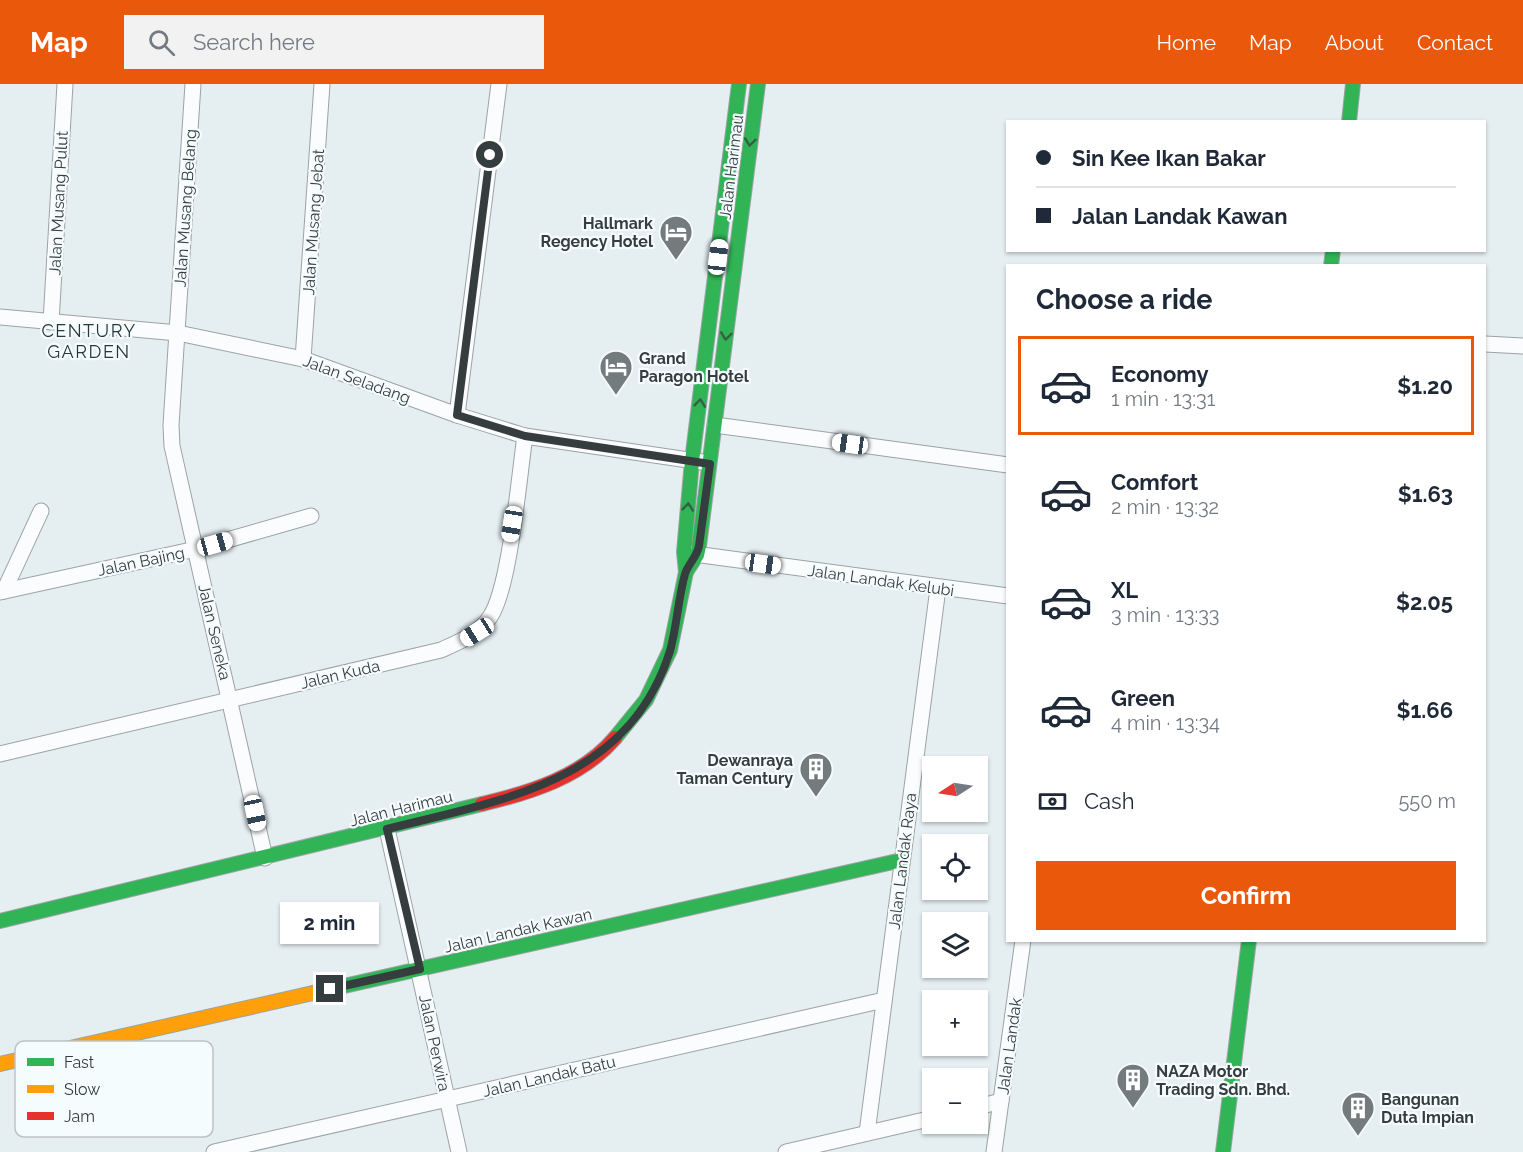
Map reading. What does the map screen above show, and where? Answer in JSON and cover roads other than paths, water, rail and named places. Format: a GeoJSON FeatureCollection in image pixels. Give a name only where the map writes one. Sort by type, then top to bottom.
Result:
{"type":"FeatureCollection","features":[{"type":"Feature","properties":{"kind":"street","name":"Jalan Musang Pulut"},"geometry":{"type":"LineString","coordinates":[[51,322],[65,84]]}},
{"type":"Feature","properties":{"kind":"street","name":"Jalan Musang Belang"},"geometry":{"type":"LineString","coordinates":[[178,333],[193,84]]}},
{"type":"Feature","properties":{"kind":"street","name":"Jalan Musang Jebat"},"geometry":{"type":"LineString","coordinates":[[303,359],[322,84]]}},
{"type":"Feature","properties":{"kind":"street"},"geometry":{"type":"LineString","coordinates":[[457,415],[499,84]]}},
{"type":"Feature","properties":{"kind":"street","name":"Jalan Harimau"},"geometry":{"type":"LineString","coordinates":[[690,554],[692,461],[739,84]]}},
{"type":"Feature","properties":{"kind":"street","name":"Jalan Harimau"},"geometry":{"type":"LineString","coordinates":[[0,921],[520,795],[556,780],[587,762],[611,742],[646,700],[659,678],[670,650],[710,464],[758,84]]}},
{"type":"Feature","properties":{"kind":"street"},"geometry":{"type":"LineString","coordinates":[[1349,120],[1353,84]]}},
{"type":"Feature","properties":{"kind":"street","name":"Jalan Seladang"},"geometry":{"type":"LineString","coordinates":[[0,317],[178,333],[303,359],[457,415],[525,436],[710,464]]}},
{"type":"Feature","properties":{"kind":"street","name":"Jalan Seneka"},"geometry":{"type":"LineString","coordinates":[[178,333],[171,425],[172,446],[265,858]]}},
{"type":"Feature","properties":{"kind":"street"},"geometry":{"type":"LineString","coordinates":[[1486,344],[1523,346]]}},
{"type":"Feature","properties":{"kind":"street"},"geometry":{"type":"LineString","coordinates":[[715,425],[1006,465]]}},
{"type":"Feature","properties":{"kind":"street","name":"Jalan Kuda"},"geometry":{"type":"LineString","coordinates":[[0,754],[441,650],[477,632],[491,617],[502,590],[525,436]]}},
{"type":"Feature","properties":{"kind":"street","name":"Jalan Bajing"},"geometry":{"type":"LineString","coordinates":[[2,591],[41,511]]}},
{"type":"Feature","properties":{"kind":"street","name":"Jalan Bajing"},"geometry":{"type":"LineString","coordinates":[[2,591],[196,549],[311,516]]}},
{"type":"Feature","properties":{"kind":"street","name":"Jalan Landak Kelubi"},"geometry":{"type":"LineString","coordinates":[[690,554],[1006,596]]}},
{"type":"Feature","properties":{"kind":"street","name":"Jalan Landak Raya"},"geometry":{"type":"LineString","coordinates":[[867,1133],[938,588]]}},
{"type":"Feature","properties":{"kind":"street","name":"Jalan Perwira"},"geometry":{"type":"LineString","coordinates":[[387,829],[459,1152]]}},
{"type":"Feature","properties":{"kind":"street","name":"Jalan Landak Kawan"},"geometry":{"type":"LineString","coordinates":[[102,1041],[902,860]]}},
{"type":"Feature","properties":{"kind":"street","name":"Jalan Landak"},"geometry":{"type":"LineString","coordinates":[[994,1152],[1023,942]]}},
{"type":"Feature","properties":{"kind":"street"},"geometry":{"type":"LineString","coordinates":[[1223,1152],[1249,942]]}},
{"type":"Feature","properties":{"kind":"street","name":"Jalan Landak Batu"},"geometry":{"type":"LineString","coordinates":[[214,1152],[884,1000]]}},
{"type":"Feature","properties":{"kind":"street","name":"Jalan Landak Kawan"},"geometry":{"type":"LineString","coordinates":[[0,1064],[15,1061]]}},
{"type":"Feature","properties":{"kind":"street"},"geometry":{"type":"LineString","coordinates":[[988,1104],[1001,1101]]}},
{"type":"Feature","properties":{"kind":"street"},"geometry":{"type":"LineString","coordinates":[[786,1152],[922,1120]]}},
{"type":"Feature","properties":{"kind":"place","name":"Hallmark Regency Hotel"},"geometry":{"type":"Point","coordinates":[676,261]}},
{"type":"Feature","properties":{"kind":"place","name":"Grand Paragon Hotel"},"geometry":{"type":"Point","coordinates":[616,396]}},
{"type":"Feature","properties":{"kind":"place","name":"Dewanraya Taman Century"},"geometry":{"type":"Point","coordinates":[816,798]}},
{"type":"Feature","properties":{"kind":"place","name":"NAZA Motor Trading Sdn. Bhd."},"geometry":{"type":"Point","coordinates":[1133,1109]}},
{"type":"Feature","properties":{"kind":"place","name":"Bangunan Duta Impian"},"geometry":{"type":"Point","coordinates":[1358,1137]}},
{"type":"Feature","properties":{"kind":"district","name":"CENTURY GARDEN"},"geometry":{"type":"Point","coordinates":[89,341]}}]}
